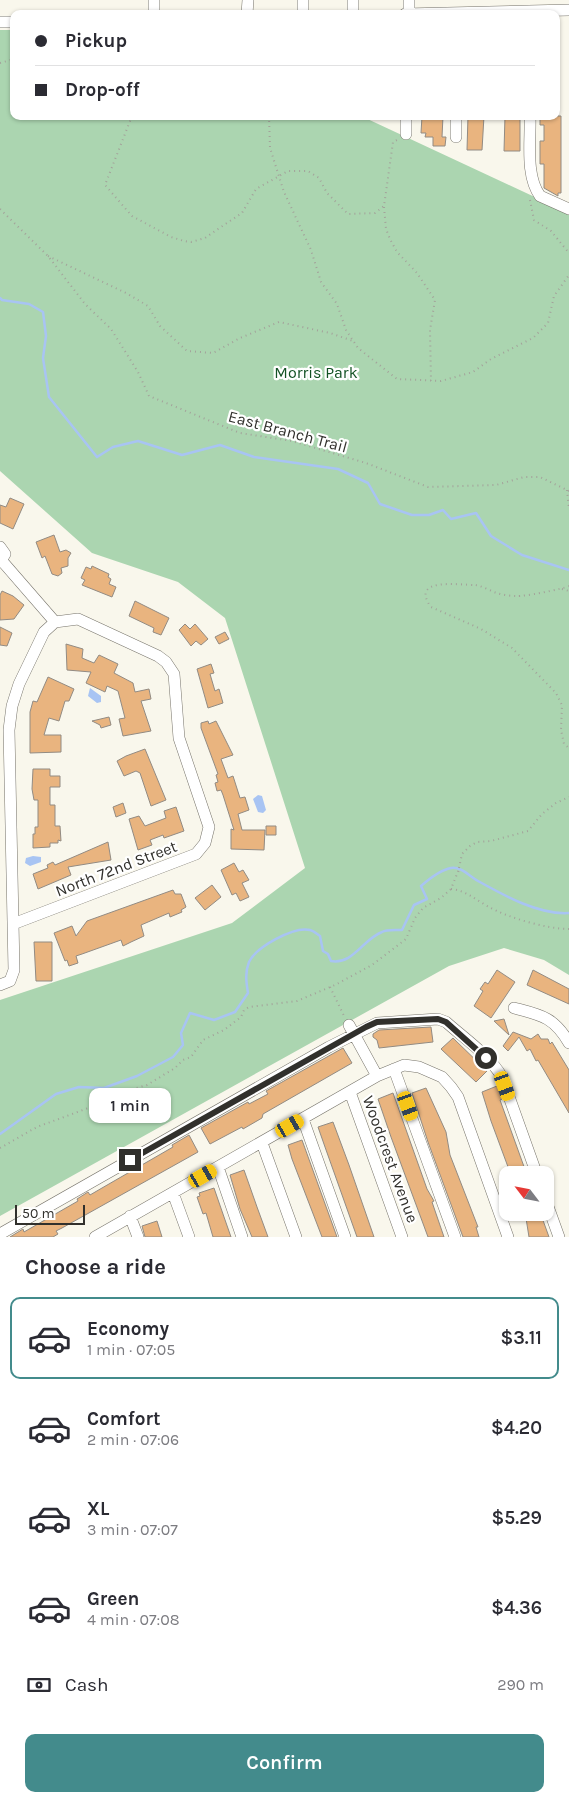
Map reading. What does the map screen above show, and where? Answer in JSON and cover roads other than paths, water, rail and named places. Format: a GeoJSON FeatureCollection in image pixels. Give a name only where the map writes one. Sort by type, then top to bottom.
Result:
{"type":"FeatureCollection","features":[{"type":"Feature","properties":{"kind":"street"},"geometry":{"type":"LineString","coordinates":[[501,10],[529,8],[569,10]]}},
{"type":"Feature","properties":{"kind":"street"},"geometry":{"type":"LineString","coordinates":[[406,120],[406,134]]}},
{"type":"Feature","properties":{"kind":"street"},"geometry":{"type":"LineString","coordinates":[[456,120],[456,137]]}},
{"type":"Feature","properties":{"kind":"street"},"geometry":{"type":"LineString","coordinates":[[530,120],[531,175],[537,192],[540,196],[569,209]]}},
{"type":"Feature","properties":{"kind":"street"},"geometry":{"type":"LineString","coordinates":[[0,546],[5,554],[1,562],[55,622],[44,632],[19,684],[12,706],[9,730],[5,822],[13,924],[14,970],[5,983]]}},
{"type":"Feature","properties":{"kind":"street","name":"North 72nd Street"},"geometry":{"type":"LineString","coordinates":[[13,924],[196,854],[205,843],[209,827],[179,738],[174,674],[166,662],[78,619],[55,622]]}},
{"type":"Feature","properties":{"kind":"street"},"geometry":{"type":"LineString","coordinates":[[514,1008],[545,1016],[560,1027],[569,1043]]}},
{"type":"Feature","properties":{"kind":"street"},"geometry":{"type":"LineString","coordinates":[[0,1234],[352,1030],[377,1022],[430,1018],[446,1022],[497,1069],[534,1166]]}},
{"type":"Feature","properties":{"kind":"street","name":"Woodcrest Avenue"},"geometry":{"type":"LineString","coordinates":[[352,1030],[377,1076]]}},
{"type":"Feature","properties":{"kind":"street"},"geometry":{"type":"LineString","coordinates":[[95,1237],[377,1076],[404,1065],[419,1067],[442,1077],[458,1097],[508,1237]]}},
{"type":"Feature","properties":{"kind":"street"},"geometry":{"type":"LineString","coordinates":[[394,1069],[455,1237]]}},
{"type":"Feature","properties":{"kind":"street","name":"Woodcrest Avenue"},"geometry":{"type":"LineString","coordinates":[[350,1092],[402,1237]]}},
{"type":"Feature","properties":{"kind":"street"},"geometry":{"type":"LineString","coordinates":[[303,1119],[345,1237]]}},
{"type":"Feature","properties":{"kind":"street"},"geometry":{"type":"LineString","coordinates":[[262,1142],[296,1237]]}},
{"type":"Feature","properties":{"kind":"street"},"geometry":{"type":"LineString","coordinates":[[218,1167],[242,1237]]}},
{"type":"Feature","properties":{"kind":"street"},"geometry":{"type":"LineString","coordinates":[[173,1194],[189,1237]]}},
{"type":"Feature","properties":{"kind":"street"},"geometry":{"type":"LineString","coordinates":[[130,1216],[138,1237]]}},
{"type":"Feature","properties":{"kind":"street"},"geometry":{"type":"LineString","coordinates":[[553,1221],[559,1237]]}},
{"type":"Feature","properties":{"kind":"water"},"geometry":{"type":"Polygon","coordinates":[[[90,688],[101,696],[101,702],[97,703],[88,696],[90,688]]]}},
{"type":"Feature","properties":{"kind":"water"},"geometry":{"type":"Polygon","coordinates":[[[258,795],[262,796],[266,810],[263,813],[258,812],[253,799],[258,795]]]}},
{"type":"Feature","properties":{"kind":"water"},"geometry":{"type":"Polygon","coordinates":[[[33,856],[41,857],[41,862],[30,866],[25,863],[26,858],[33,856]]]}},
{"type":"Feature","properties":{"kind":"waterway"},"geometry":{"type":"LineString","coordinates":[[0,298],[2,300],[29,304],[43,312],[46,336],[43,358],[49,397],[97,457],[113,447],[138,441],[182,455],[220,445],[254,457],[338,469],[368,483],[380,504],[412,515],[429,515],[443,510],[451,519],[476,513],[491,536],[522,555],[569,570]]}},
{"type":"Feature","properties":{"kind":"waterway"},"geometry":{"type":"LineString","coordinates":[[0,1134],[56,1094],[79,1087],[104,1088],[137,1076],[173,1057],[183,1045],[181,1033],[190,1013],[214,1020],[235,1012],[248,993],[246,977],[249,962],[259,950],[276,939],[295,931],[311,930],[320,936],[323,951],[328,954],[331,961],[339,961],[352,955],[375,935],[389,930],[402,930],[414,905],[427,899],[421,886],[435,875],[447,869],[455,868],[462,870],[499,893],[534,908],[558,913],[569,913]]}},
{"type":"Feature","properties":{"kind":"park label","name":"Morris Park"},"geometry":{"type":"Point","coordinates":[316,372]}}]}
